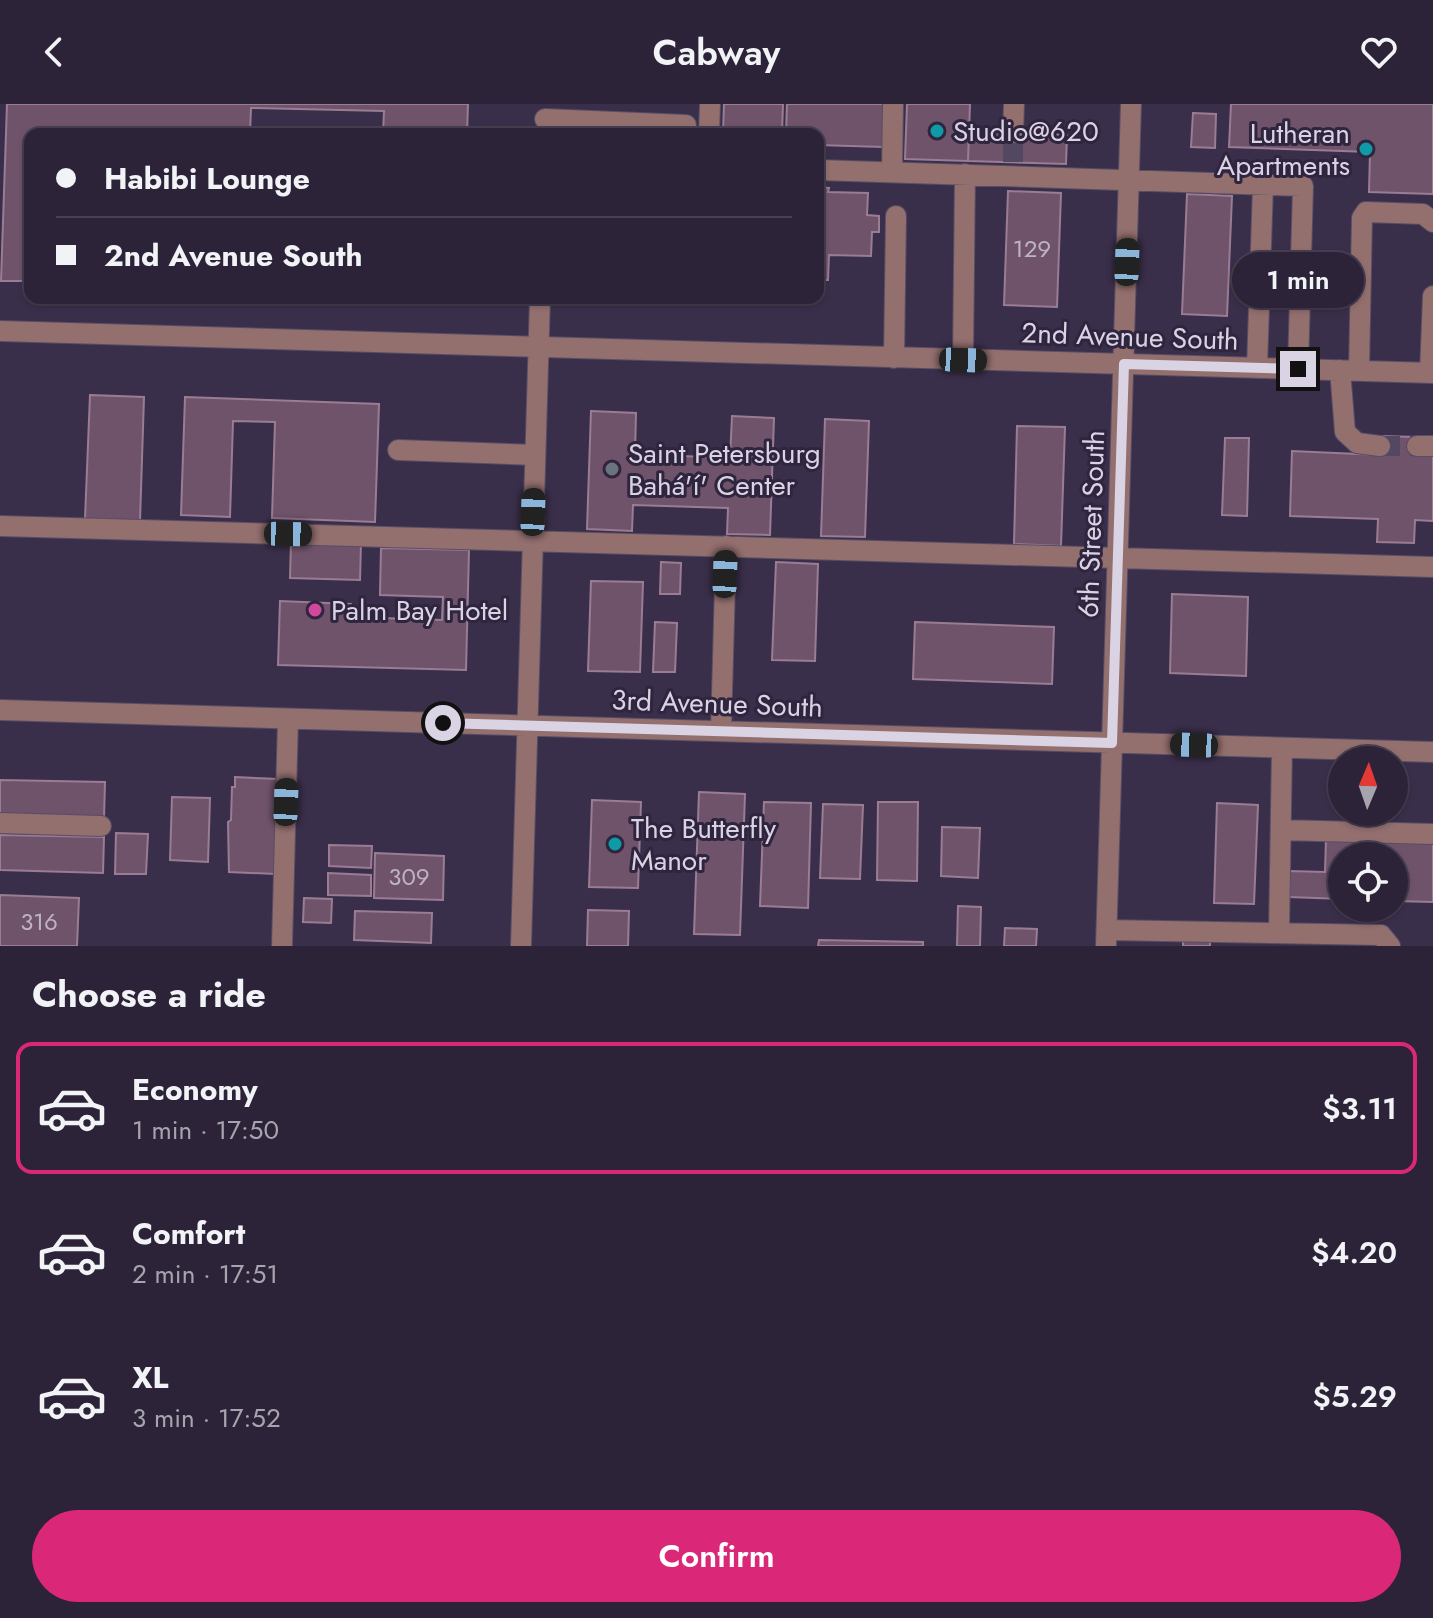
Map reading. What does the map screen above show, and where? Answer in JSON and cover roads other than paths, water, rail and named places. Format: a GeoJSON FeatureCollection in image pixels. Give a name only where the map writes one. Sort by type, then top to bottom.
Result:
{"type":"FeatureCollection","features":[{"type":"Feature","properties":{"kind":"street"},"geometry":{"type":"LineString","coordinates":[[709,128],[710,104]]}},
{"type":"Feature","properties":{"kind":"street"},"geometry":{"type":"LineString","coordinates":[[892,172],[893,104]]}},
{"type":"Feature","properties":{"kind":"street"},"geometry":{"type":"LineString","coordinates":[[1013,133],[1014,104]]}},
{"type":"Feature","properties":{"kind":"street","name":"6th Street South"},"geometry":{"type":"LineString","coordinates":[[1107,938],[1131,104]]}},
{"type":"Feature","properties":{"kind":"street"},"geometry":{"type":"LineString","coordinates":[[545,119],[686,125],[686,128]]}},
{"type":"Feature","properties":{"kind":"street"},"geometry":{"type":"LineString","coordinates":[[824,170],[965,174],[1013,169],[1129,179],[1303,186],[1298,369]]}},
{"type":"Feature","properties":{"kind":"street"},"geometry":{"type":"LineString","coordinates":[[963,360],[965,174]]}},
{"type":"Feature","properties":{"kind":"street"},"geometry":{"type":"LineString","coordinates":[[1257,368],[1263,185]]}},
{"type":"Feature","properties":{"kind":"street"},"geometry":{"type":"LineString","coordinates":[[1380,446],[1357,443],[1345,432],[1362,218],[1366,212],[1423,214],[1433,222]]}},
{"type":"Feature","properties":{"kind":"street"},"geometry":{"type":"LineString","coordinates":[[894,358],[896,216]]}},
{"type":"Feature","properties":{"kind":"street"},"geometry":{"type":"LineString","coordinates":[[1432,373],[1433,296]]}},
{"type":"Feature","properties":{"kind":"street"},"geometry":{"type":"LineString","coordinates":[[521,946],[540,304]]}},
{"type":"Feature","properties":{"kind":"street","name":"2nd Avenue South"},"geometry":{"type":"LineString","coordinates":[[0,331],[1432,373]]}},
{"type":"Feature","properties":{"kind":"street"},"geometry":{"type":"LineString","coordinates":[[398,450],[535,455]]}},
{"type":"Feature","properties":{"kind":"street"},"geometry":{"type":"LineString","coordinates":[[0,526],[1433,567]]}},
{"type":"Feature","properties":{"kind":"street"},"geometry":{"type":"LineString","coordinates":[[721,731],[726,546]]}},
{"type":"Feature","properties":{"kind":"street","name":"3rd Avenue South"},"geometry":{"type":"LineString","coordinates":[[0,710],[1433,752]]}},
{"type":"Feature","properties":{"kind":"street"},"geometry":{"type":"LineString","coordinates":[[282,946],[288,719]]}},
{"type":"Feature","properties":{"kind":"street"},"geometry":{"type":"LineString","coordinates":[[1279,933],[1282,748]]}},
{"type":"Feature","properties":{"kind":"street"},"geometry":{"type":"LineString","coordinates":[[0,823],[101,826]]}},
{"type":"Feature","properties":{"kind":"street"},"geometry":{"type":"LineString","coordinates":[[1281,830],[1433,834]]}},
{"type":"Feature","properties":{"kind":"street"},"geometry":{"type":"LineString","coordinates":[[1107,938],[1279,933],[1381,935],[1390,946]]}},
{"type":"Feature","properties":{"kind":"tunnel"},"geometry":{"type":"LineString","coordinates":[[1013,133],[1013,162]]}},
{"type":"Feature","properties":{"kind":"tunnel"},"geometry":{"type":"LineString","coordinates":[[1380,446],[1417,446]]}},
{"type":"Feature","properties":{"kind":"place","name":"Studio@620"},"geometry":{"type":"Point","coordinates":[937,131]}},
{"type":"Feature","properties":{"kind":"place","name":"Lutheran Apartments"},"geometry":{"type":"Point","coordinates":[1366,149]}},
{"type":"Feature","properties":{"kind":"place","name":"Saint Petersburg Bahá'í' Center"},"geometry":{"type":"Point","coordinates":[612,469]}},
{"type":"Feature","properties":{"kind":"place","name":"Palm Bay Hotel"},"geometry":{"type":"Point","coordinates":[315,610]}},
{"type":"Feature","properties":{"kind":"place","name":"The Butterfly Manor"},"geometry":{"type":"Point","coordinates":[615,844]}}]}
